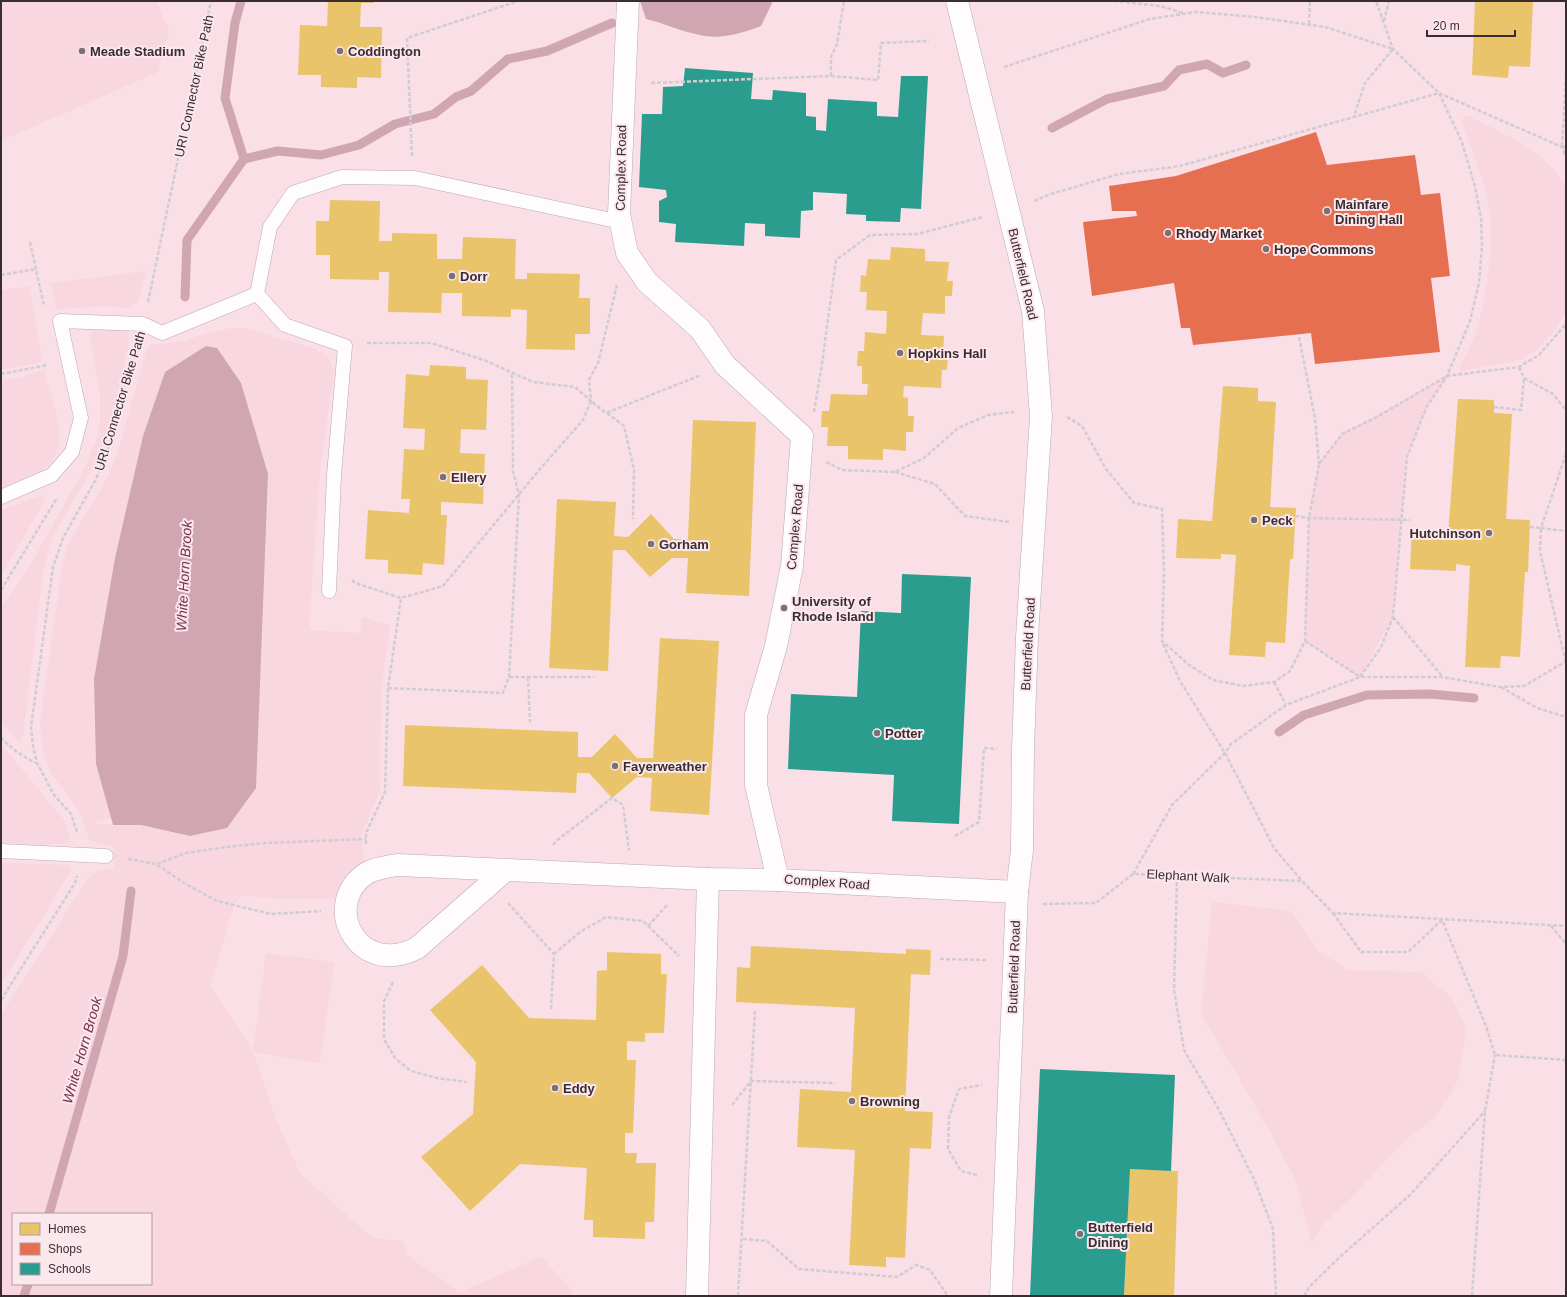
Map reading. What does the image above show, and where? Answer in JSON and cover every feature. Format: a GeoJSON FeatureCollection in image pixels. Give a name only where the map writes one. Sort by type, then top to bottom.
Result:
{"type":"FeatureCollection","features":[{"type":"Feature","properties":{"kind":"street","name":"Complex Road"},"geometry":{"type":"LineString","coordinates":[[628,1],[619,214],[627,253],[647,282],[700,329],[725,365],[802,436],[792,566],[776,646],[756,715],[756,785],[778,880],[1017,892]]}},
{"type":"Feature","properties":{"kind":"street","name":"Butterfield Road"},"geometry":{"type":"LineString","coordinates":[[957,1],[1033,311],[1041,416],[1027,652],[1023,749],[1022,850],[1017,892],[1002,1296]]}},
{"type":"Feature","properties":{"kind":"street"},"geometry":{"type":"LineString","coordinates":[[498,877],[417,948],[406,954],[392,956],[377,954],[364,948],[353,937],[347,924],[345,909],[349,895],[356,882],[368,873],[397,865],[498,877],[538,872],[708,879],[778,880]]}},
{"type":"Feature","properties":{"kind":"street"},"geometry":{"type":"LineString","coordinates":[[697,1296],[708,879]]}},
{"type":"Feature","properties":{"kind":"lane"},"geometry":{"type":"LineString","coordinates":[[257,294],[270,227],[293,193],[342,177],[415,178],[621,222]]}},
{"type":"Feature","properties":{"kind":"lane"},"geometry":{"type":"LineString","coordinates":[[1,497],[52,475],[72,452],[81,418],[60,322],[143,324],[162,333],[257,294]]}},
{"type":"Feature","properties":{"kind":"lane"},"geometry":{"type":"LineString","coordinates":[[257,294],[285,325],[345,346],[334,475],[328,591]]}},
{"type":"Feature","properties":{"kind":"lane"},"geometry":{"type":"LineString","coordinates":[[1,851],[106,856]]}},
{"type":"Feature","properties":{"kind":"path","name":"URI Connector Bike Path"},"geometry":{"type":"LineString","coordinates":[[85,855],[71,814],[54,794],[37,763],[33,746],[32,727],[53,567],[63,538],[95,481],[106,455],[143,324],[211,1]]}},
{"type":"Feature","properties":{"kind":"path"},"geometry":{"type":"LineString","coordinates":[[411,140],[407,38],[518,1]]}},
{"type":"Feature","properties":{"kind":"path"},"geometry":{"type":"LineString","coordinates":[[831,76],[831,57],[837,44],[844,1]]}},
{"type":"Feature","properties":{"kind":"path"},"geometry":{"type":"LineString","coordinates":[[1114,1],[1160,6],[1185,13]]}},
{"type":"Feature","properties":{"kind":"path"},"geometry":{"type":"LineString","coordinates":[[1309,24],[1310,1]]}},
{"type":"Feature","properties":{"kind":"path"},"geometry":{"type":"LineString","coordinates":[[1376,1],[1393,49]]}},
{"type":"Feature","properties":{"kind":"path"},"geometry":{"type":"LineString","coordinates":[[1384,21],[1389,1]]}},
{"type":"Feature","properties":{"kind":"path"},"geometry":{"type":"LineString","coordinates":[[1004,67],[1150,19],[1185,13],[1196,12],[1255,17],[1309,24],[1325,27],[1393,49],[1439,93],[1562,147],[1566,147]]}},
{"type":"Feature","properties":{"kind":"path"},"geometry":{"type":"LineString","coordinates":[[624,84],[831,76],[878,80],[881,44],[929,41]]}},
{"type":"Feature","properties":{"kind":"path"},"geometry":{"type":"LineString","coordinates":[[1354,117],[1365,84],[1393,49]]}},
{"type":"Feature","properties":{"kind":"path"},"geometry":{"type":"LineString","coordinates":[[1566,76],[1562,147],[1566,157]]}},
{"type":"Feature","properties":{"kind":"path"},"geometry":{"type":"LineString","coordinates":[[1011,522],[965,516],[935,484],[895,472],[842,470],[814,456],[802,436],[812,421],[822,364],[836,260],[870,235],[917,234],[1008,211],[1051,194],[1119,174],[1180,166],[1439,93]]}},
{"type":"Feature","properties":{"kind":"path"},"geometry":{"type":"LineString","coordinates":[[1360,677],[1381,647],[1393,616],[1407,457],[1426,408],[1447,376],[1470,322],[1479,283],[1482,239],[1481,218],[1475,187],[1462,142],[1439,93]]}},
{"type":"Feature","properties":{"kind":"path"},"geometry":{"type":"LineString","coordinates":[[30,242],[37,269],[44,308],[60,322]]}},
{"type":"Feature","properties":{"kind":"path"},"geometry":{"type":"LineString","coordinates":[[330,553],[355,583],[402,598],[443,586],[583,420],[591,402],[589,380],[598,363],[620,274],[630,259]]}},
{"type":"Feature","properties":{"kind":"path"},"geometry":{"type":"LineString","coordinates":[[1,275],[37,269]]}},
{"type":"Feature","properties":{"kind":"path"},"geometry":{"type":"LineString","coordinates":[[1319,464],[1342,434],[1377,417],[1447,376],[1518,367],[1539,355],[1566,324]]}},
{"type":"Feature","properties":{"kind":"path"},"geometry":{"type":"LineString","coordinates":[[1162,641],[1189,665],[1213,680],[1243,686],[1274,682],[1290,671],[1305,641],[1310,518],[1319,464],[1315,418],[1299,337]]}},
{"type":"Feature","properties":{"kind":"path"},"geometry":{"type":"LineString","coordinates":[[345,346],[354,342],[431,343],[484,360],[533,382],[575,387],[591,402],[624,426],[634,470],[633,519]]}},
{"type":"Feature","properties":{"kind":"path"},"geometry":{"type":"LineString","coordinates":[[1,374],[68,361]]}},
{"type":"Feature","properties":{"kind":"path"},"geometry":{"type":"LineString","coordinates":[[606,413],[725,365]]}},
{"type":"Feature","properties":{"kind":"path"},"geometry":{"type":"LineString","coordinates":[[1494,407],[1522,410],[1524,378],[1518,367]]}},
{"type":"Feature","properties":{"kind":"path"},"geometry":{"type":"LineString","coordinates":[[388,688],[503,693],[509,677],[519,495],[513,471],[512,372]]}},
{"type":"Feature","properties":{"kind":"path"},"geometry":{"type":"LineString","coordinates":[[1524,378],[1553,394],[1566,410]]}},
{"type":"Feature","properties":{"kind":"path"},"geometry":{"type":"LineString","coordinates":[[895,472],[924,458],[958,428],[988,415],[1015,412],[1041,416],[1065,416],[1082,426],[1106,469],[1134,503],[1162,509],[1164,572],[1162,641],[1180,681],[1225,753],[1274,848],[1302,881],[1333,913],[1361,952],[1408,952],[1442,920]]}},
{"type":"Feature","properties":{"kind":"path"},"geometry":{"type":"LineString","coordinates":[[1133,874],[1172,805],[1225,753],[1231,744],[1286,705],[1360,677],[1442,676],[1500,687],[1524,686],[1566,663],[1540,551],[1541,528],[1566,454]]}},
{"type":"Feature","properties":{"kind":"path"},"geometry":{"type":"LineString","coordinates":[[1,590],[59,495],[52,475]]}},
{"type":"Feature","properties":{"kind":"path"},"geometry":{"type":"LineString","coordinates":[[1295,516],[1310,518],[1410,520]]}},
{"type":"Feature","properties":{"kind":"path"},"geometry":{"type":"LineString","coordinates":[[1530,527],[1566,531]]}},
{"type":"Feature","properties":{"kind":"path"},"geometry":{"type":"LineString","coordinates":[[368,873],[366,833],[385,792],[388,688],[402,598]]}},
{"type":"Feature","properties":{"kind":"path"},"geometry":{"type":"LineString","coordinates":[[1393,616],[1442,676]]}},
{"type":"Feature","properties":{"kind":"path"},"geometry":{"type":"LineString","coordinates":[[1305,641],[1360,677]]}},
{"type":"Feature","properties":{"kind":"path"},"geometry":{"type":"LineString","coordinates":[[509,677],[594,677]]}},
{"type":"Feature","properties":{"kind":"path"},"geometry":{"type":"LineString","coordinates":[[528,677],[530,722]]}},
{"type":"Feature","properties":{"kind":"path"},"geometry":{"type":"LineString","coordinates":[[1274,682],[1286,705]]}},
{"type":"Feature","properties":{"kind":"path"},"geometry":{"type":"LineString","coordinates":[[1500,687],[1537,708],[1566,717]]}},
{"type":"Feature","properties":{"kind":"path"},"geometry":{"type":"LineString","coordinates":[[1,737],[18,753],[37,763]]}},
{"type":"Feature","properties":{"kind":"path"},"geometry":{"type":"LineString","coordinates":[[955,836],[979,822],[984,748],[1003,750]]}},
{"type":"Feature","properties":{"kind":"path"},"geometry":{"type":"LineString","coordinates":[[538,872],[556,841],[612,798],[623,805],[633,876]]}},
{"type":"Feature","properties":{"kind":"path"},"geometry":{"type":"LineString","coordinates":[[156,864],[186,853],[227,847],[272,843],[366,839]]}},
{"type":"Feature","properties":{"kind":"path"},"geometry":{"type":"LineString","coordinates":[[1,1000],[75,883],[85,855]]}},
{"type":"Feature","properties":{"kind":"path"},"geometry":{"type":"LineString","coordinates":[[106,856],[156,864],[184,883],[217,901],[271,914],[345,909]]}},
{"type":"Feature","properties":{"kind":"path","name":"Elephant Walk"},"geometry":{"type":"LineString","coordinates":[[1041,904],[1096,903],[1133,874],[1302,881]]}},
{"type":"Feature","properties":{"kind":"path"},"geometry":{"type":"LineString","coordinates":[[1178,876],[1174,990],[1184,1050],[1218,1108],[1260,1193],[1273,1229],[1276,1296]]}},
{"type":"Feature","properties":{"kind":"path"},"geometry":{"type":"LineString","coordinates":[[498,877],[554,954],[551,1009]]}},
{"type":"Feature","properties":{"kind":"path"},"geometry":{"type":"LineString","coordinates":[[648,926],[672,900]]}},
{"type":"Feature","properties":{"kind":"path"},"geometry":{"type":"LineString","coordinates":[[1333,913],[1566,926]]}},
{"type":"Feature","properties":{"kind":"path"},"geometry":{"type":"LineString","coordinates":[[554,954],[580,932],[606,917],[643,921],[681,957]]}},
{"type":"Feature","properties":{"kind":"path"},"geometry":{"type":"LineString","coordinates":[[1442,920],[1486,1026],[1495,1056],[1485,1111],[1472,1296]]}},
{"type":"Feature","properties":{"kind":"path"},"geometry":{"type":"LineString","coordinates":[[1551,925],[1566,944]]}},
{"type":"Feature","properties":{"kind":"path"},"geometry":{"type":"LineString","coordinates":[[406,954],[384,1001],[384,1039],[395,1058],[411,1071],[437,1078],[467,1082]]}},
{"type":"Feature","properties":{"kind":"path"},"geometry":{"type":"LineString","coordinates":[[940,959],[990,960]]}},
{"type":"Feature","properties":{"kind":"path"},"geometry":{"type":"LineString","coordinates":[[738,1296],[755,1011]]}},
{"type":"Feature","properties":{"kind":"path"},"geometry":{"type":"LineString","coordinates":[[1495,1056],[1566,1060]]}},
{"type":"Feature","properties":{"kind":"path"},"geometry":{"type":"LineString","coordinates":[[751,1081],[835,1083]]}},
{"type":"Feature","properties":{"kind":"path"},"geometry":{"type":"LineString","coordinates":[[732,1105],[751,1081]]}},
{"type":"Feature","properties":{"kind":"path"},"geometry":{"type":"LineString","coordinates":[[976,1175],[962,1171],[948,1149],[949,1117],[958,1089],[982,1085]]}},
{"type":"Feature","properties":{"kind":"path"},"geometry":{"type":"LineString","coordinates":[[1304,1296],[1309,1287],[1336,1261],[1410,1195],[1485,1111]]}},
{"type":"Feature","properties":{"kind":"path"},"geometry":{"type":"LineString","coordinates":[[742,1239],[767,1241],[799,1269],[897,1277],[916,1265],[930,1270],[948,1296]]}},
{"type":"Feature","properties":{"kind":"shaded area","name":"University of Rhode Island"},"geometry":{"type":"Polygon","coordinates":[[[1,1],[1566,1],[1566,1296],[1,1296],[1,1]]]}},
{"type":"Feature","properties":{"kind":"shaded area","name":"Meade Stadium"},"geometry":{"type":"Polygon","coordinates":[[[1,1],[156,1],[169,30],[158,72],[1,141],[1,1]]]}},
{"type":"Feature","properties":{"kind":"shaded area"},"geometry":{"type":"Polygon","coordinates":[[[1464,116],[1469,116],[1524,145],[1548,163],[1566,188],[1566,313],[1553,332],[1538,348],[1521,360],[1461,371],[1459,369],[1460,366],[1477,329],[1483,307],[1490,259],[1491,236],[1487,195],[1461,121],[1464,116]]]}},
{"type":"Feature","properties":{"kind":"shaded area"},"geometry":{"type":"Polygon","coordinates":[[[146,271],[138,302],[128,308],[104,306],[57,309],[51,283],[146,271]]]}},
{"type":"Feature","properties":{"kind":"shaded area"},"geometry":{"type":"Polygon","coordinates":[[[30,286],[42,362],[1,370],[1,290],[30,286]]]}},
{"type":"Feature","properties":{"kind":"shaded area"},"geometry":{"type":"Polygon","coordinates":[[[232,328],[246,328],[316,349],[323,353],[329,361],[334,371],[320,472],[309,630],[360,633],[362,617],[390,626],[381,693],[380,791],[361,838],[364,857],[362,861],[333,899],[280,899],[242,895],[234,906],[210,986],[253,1051],[266,953],[334,962],[320,1063],[253,1052],[275,1116],[300,1173],[372,1238],[403,1241],[408,1256],[461,1292],[541,1257],[573,1291],[573,1296],[1,1296],[1,1015],[88,878],[99,870],[114,868],[113,846],[94,842],[88,838],[83,819],[78,810],[51,773],[45,760],[42,746],[40,722],[63,561],[70,540],[104,484],[117,455],[147,348],[151,345],[185,341],[206,333],[232,328]],[[206,346],[165,372],[143,436],[115,558],[94,679],[96,764],[111,818],[95,822],[95,824],[141,825],[190,836],[227,828],[256,788],[260,670],[217,348],[206,346]]]}},
{"type":"Feature","properties":{"kind":"shaded area"},"geometry":{"type":"Polygon","coordinates":[[[95,329],[125,329],[129,331],[129,343],[115,404],[98,458],[53,536],[44,566],[23,736],[20,741],[14,737],[1,723],[1,608],[36,555],[85,467],[96,440],[100,422],[100,393],[90,334],[95,329]]]}},
{"type":"Feature","properties":{"kind":"shaded area"},"geometry":{"type":"Polygon","coordinates":[[[44,370],[59,427],[58,449],[52,461],[46,467],[19,482],[1,489],[1,380],[14,379],[44,370]]]}},
{"type":"Feature","properties":{"kind":"shaded area"},"geometry":{"type":"Polygon","coordinates":[[[1447,376],[1426,408],[1407,457],[1393,617],[1360,677],[1305,641],[1309,518],[1319,464],[1342,434],[1447,376]]]}},
{"type":"Feature","properties":{"kind":"shaded area"},"geometry":{"type":"Polygon","coordinates":[[[40,496],[45,499],[44,502],[1,576],[1,510],[40,496]]]}},
{"type":"Feature","properties":{"kind":"shaded area"},"geometry":{"type":"Polygon","coordinates":[[[1,744],[64,820],[70,843],[39,845],[1,842],[1,744]]]}},
{"type":"Feature","properties":{"kind":"shaded area"},"geometry":{"type":"Polygon","coordinates":[[[1,862],[66,865],[69,866],[71,871],[1,984],[1,862]]]}},
{"type":"Feature","properties":{"kind":"shaded area"},"geometry":{"type":"Polygon","coordinates":[[[1212,902],[1292,911],[1318,951],[1348,970],[1421,972],[1452,998],[1466,1029],[1459,1079],[1434,1118],[1402,1143],[1355,1194],[1322,1225],[1312,1244],[1295,1179],[1268,1128],[1201,1013],[1212,902]]]}},
{"type":"Feature","properties":{"kind":"water"},"geometry":{"type":"Polygon","coordinates":[[[640,1],[773,1],[761,26],[739,33],[715,37],[693,34],[646,19],[640,1]]]}},
{"type":"Feature","properties":{"kind":"water"},"geometry":{"type":"Polygon","coordinates":[[[206,346],[217,348],[241,383],[268,474],[256,788],[227,828],[190,836],[141,825],[113,825],[96,764],[94,679],[115,558],[143,436],[165,372],[206,346]]]}},
{"type":"Feature","properties":{"kind":"building: Homes","name":"Coddington"},"geometry":{"type":"Polygon","coordinates":[[[328,1],[374,1],[374,3],[361,3],[360,27],[382,27],[381,78],[357,77],[357,88],[321,87],[321,75],[298,75],[300,25],[327,26],[328,1]]]}},
{"type":"Feature","properties":{"kind":"building: Homes"},"geometry":{"type":"Polygon","coordinates":[[[1475,1],[1533,1],[1530,67],[1509,66],[1508,78],[1472,75],[1475,1]]]}},
{"type":"Feature","properties":{"kind":"building: Homes","name":"Dorr"},"geometry":{"type":"Polygon","coordinates":[[[330,200],[380,201],[379,241],[392,241],[392,233],[437,234],[437,259],[462,259],[463,237],[516,239],[515,279],[527,279],[527,273],[580,274],[579,298],[590,298],[590,334],[575,334],[575,350],[526,349],[527,310],[511,309],[511,317],[462,316],[462,293],[442,293],[441,313],[388,312],[389,272],[379,272],[379,280],[330,279],[330,255],[316,255],[316,221],[329,221],[330,200]]]}},
{"type":"Feature","properties":{"kind":"building: Homes","name":"Hopkins Hall"},"geometry":{"type":"Polygon","coordinates":[[[891,247],[925,249],[925,261],[949,262],[947,281],[953,281],[952,296],[945,296],[945,314],[923,313],[921,335],[944,336],[943,355],[948,356],[947,370],[942,370],[941,388],[904,386],[903,397],[908,398],[908,416],[914,416],[913,432],[906,432],[906,451],[883,449],[883,460],[848,459],[848,446],[827,446],[828,427],[821,427],[822,411],[829,411],[831,394],[867,395],[868,384],[862,384],[862,366],[857,366],[858,351],[864,351],[865,332],[886,334],[887,311],[866,310],[867,292],[860,292],[861,275],[866,276],[868,259],[890,260],[891,247]]]}},
{"type":"Feature","properties":{"kind":"building: Homes","name":"Ellery"},"geometry":{"type":"Polygon","coordinates":[[[430,365],[466,367],[466,379],[488,380],[486,430],[461,429],[460,453],[485,454],[483,504],[441,502],[441,515],[447,515],[444,565],[423,563],[422,575],[388,573],[388,560],[365,559],[368,510],[409,513],[410,499],[401,499],[404,449],[424,450],[425,429],[403,428],[406,374],[429,376],[430,365]]]}},
{"type":"Feature","properties":{"kind":"building: Homes","name":"Peck"},"geometry":{"type":"Polygon","coordinates":[[[1223,386],[1258,388],[1258,401],[1276,402],[1270,507],[1296,508],[1293,559],[1290,559],[1285,643],[1266,642],[1265,657],[1229,655],[1236,555],[1221,554],[1221,559],[1176,558],[1178,519],[1212,521],[1223,386]]]}},
{"type":"Feature","properties":{"kind":"building: Homes","name":"Hutchinson"},"geometry":{"type":"Polygon","coordinates":[[[1458,399],[1494,400],[1494,413],[1512,414],[1506,519],[1530,520],[1528,572],[1525,572],[1520,657],[1501,656],[1500,668],[1465,667],[1470,566],[1456,564],[1456,571],[1410,569],[1412,530],[1429,530],[1428,536],[1448,536],[1458,399]]]}},
{"type":"Feature","properties":{"kind":"building: Homes"},"geometry":{"type":"Polygon","coordinates":[[[693,420],[756,422],[749,596],[686,593],[688,558],[672,558],[650,577],[625,550],[613,550],[608,671],[549,668],[557,499],[616,502],[614,536],[628,537],[651,514],[674,539],[688,539],[693,420]]]}},
{"type":"Feature","properties":{"kind":"building: Homes"},"geometry":{"type":"Polygon","coordinates":[[[660,638],[719,641],[709,815],[650,811],[652,778],[637,777],[612,798],[589,773],[577,773],[576,793],[403,786],[405,725],[578,732],[578,757],[592,757],[615,734],[637,758],[653,758],[660,638]]]}},
{"type":"Feature","properties":{"kind":"building: Homes","name":"Browning"},"geometry":{"type":"Polygon","coordinates":[[[751,946],[906,954],[906,949],[931,950],[930,975],[911,974],[905,1111],[933,1112],[931,1149],[910,1148],[905,1258],[886,1257],[886,1267],[849,1265],[855,1150],[797,1147],[800,1089],[851,1092],[855,1008],[736,1002],[737,967],[750,968],[751,946]]]}},
{"type":"Feature","properties":{"kind":"building: Homes","name":"Eddy"},"geometry":{"type":"Polygon","coordinates":[[[607,952],[661,954],[661,974],[667,974],[664,1033],[645,1033],[645,1042],[627,1041],[627,1060],[636,1060],[633,1133],[625,1133],[625,1153],[637,1153],[636,1163],[656,1163],[654,1222],[645,1222],[645,1239],[593,1237],[593,1220],[584,1220],[587,1168],[520,1164],[470,1211],[421,1157],[473,1114],[476,1062],[430,1010],[482,965],[529,1018],[596,1020],[597,971],[607,970],[607,952]]]}},
{"type":"Feature","properties":{"kind":"building: Homes"},"geometry":{"type":"Polygon","coordinates":[[[1130,1169],[1178,1171],[1174,1296],[1124,1296],[1130,1169]]]}},
{"type":"Feature","properties":{"kind":"building: Shops","name":"Hope Commons"},"geometry":{"type":"Polygon","coordinates":[[[1316,132],[1327,165],[1415,155],[1421,195],[1440,193],[1450,276],[1431,278],[1440,352],[1315,364],[1311,333],[1193,345],[1190,328],[1181,328],[1174,283],[1092,296],[1083,222],[1137,216],[1136,211],[1112,211],[1109,186],[1176,176],[1316,132]]]}},
{"type":"Feature","properties":{"kind":"building: Schools"},"geometry":{"type":"Polygon","coordinates":[[[685,68],[753,73],[751,99],[772,100],[773,90],[806,93],[806,116],[816,117],[816,130],[826,131],[828,99],[877,102],[877,116],[898,117],[901,76],[928,76],[921,209],[901,208],[900,222],[866,221],[866,215],[846,214],[847,194],[813,192],[813,210],[801,211],[800,238],[765,236],[765,224],[745,223],[744,246],[675,242],[676,224],[659,222],[659,201],[667,197],[666,190],[639,187],[642,114],[662,114],[663,87],[683,86],[685,68]]]}},
{"type":"Feature","properties":{"kind":"building: Schools","name":"Potter"},"geometry":{"type":"Polygon","coordinates":[[[902,574],[971,577],[959,824],[892,821],[894,775],[788,769],[791,694],[857,697],[861,611],[901,613],[902,574]]]}},
{"type":"Feature","properties":{"kind":"building: Schools","name":"Butterfield Dining"},"geometry":{"type":"Polygon","coordinates":[[[1040,1069],[1175,1075],[1171,1171],[1130,1169],[1124,1296],[1030,1296],[1040,1069]]]}},
{"type":"Feature","properties":{"kind":"waterway","name":"White Horn Brook"},"geometry":{"type":"LineString","coordinates":[[185,297],[187,240],[244,159],[225,98],[235,23],[241,1]]}},
{"type":"Feature","properties":{"kind":"waterway"},"geometry":{"type":"LineString","coordinates":[[244,159],[278,151],[321,155],[359,145],[395,124],[434,114],[456,97],[471,91],[508,59],[547,51],[612,23]]}},
{"type":"Feature","properties":{"kind":"waterway"},"geometry":{"type":"LineString","coordinates":[[1052,128],[1107,99],[1164,86],[1179,70],[1207,64],[1223,73],[1246,65]]}},
{"type":"Feature","properties":{"kind":"waterway"},"geometry":{"type":"LineString","coordinates":[[1279,732],[1304,715],[1367,695],[1430,694],[1474,698]]}},
{"type":"Feature","properties":{"kind":"waterway","name":"White Horn Brook"},"geometry":{"type":"LineString","coordinates":[[49,1213],[123,956],[131,891]]}},
{"type":"Feature","properties":{"kind":"waterway","name":"White Horn Brook"},"geometry":{"type":"LineString","coordinates":[[24,1296],[28,1285]]}},
{"type":"Feature","properties":{"kind":"place","name":"Meade Stadium"},"geometry":{"type":"Point","coordinates":[82,51]}},
{"type":"Feature","properties":{"kind":"place","name":"Coddington"},"geometry":{"type":"Point","coordinates":[340,51]}},
{"type":"Feature","properties":{"kind":"place","name":"Mainfare Dining Hall"},"geometry":{"type":"Point","coordinates":[1327,211]}},
{"type":"Feature","properties":{"kind":"place","name":"Rhody Market"},"geometry":{"type":"Point","coordinates":[1168,233]}},
{"type":"Feature","properties":{"kind":"place","name":"Hope Commons"},"geometry":{"type":"Point","coordinates":[1266,249]}},
{"type":"Feature","properties":{"kind":"place","name":"Dorr"},"geometry":{"type":"Point","coordinates":[452,276]}},
{"type":"Feature","properties":{"kind":"place","name":"Hopkins Hall"},"geometry":{"type":"Point","coordinates":[900,353]}},
{"type":"Feature","properties":{"kind":"place","name":"Ellery"},"geometry":{"type":"Point","coordinates":[443,477]}},
{"type":"Feature","properties":{"kind":"place","name":"Peck"},"geometry":{"type":"Point","coordinates":[1254,520]}},
{"type":"Feature","properties":{"kind":"place","name":"Hutchinson"},"geometry":{"type":"Point","coordinates":[1489,533]}},
{"type":"Feature","properties":{"kind":"place","name":"Gorham"},"geometry":{"type":"Point","coordinates":[651,544]}},
{"type":"Feature","properties":{"kind":"place","name":"University of Rhode Island"},"geometry":{"type":"Point","coordinates":[784,608]}},
{"type":"Feature","properties":{"kind":"place","name":"Potter"},"geometry":{"type":"Point","coordinates":[877,733]}},
{"type":"Feature","properties":{"kind":"place","name":"Fayerweather"},"geometry":{"type":"Point","coordinates":[615,766]}},
{"type":"Feature","properties":{"kind":"place","name":"Eddy"},"geometry":{"type":"Point","coordinates":[555,1088]}},
{"type":"Feature","properties":{"kind":"place","name":"Browning"},"geometry":{"type":"Point","coordinates":[852,1101]}},
{"type":"Feature","properties":{"kind":"place","name":"Butterfield Dining"},"geometry":{"type":"Point","coordinates":[1080,1234]}}]}
